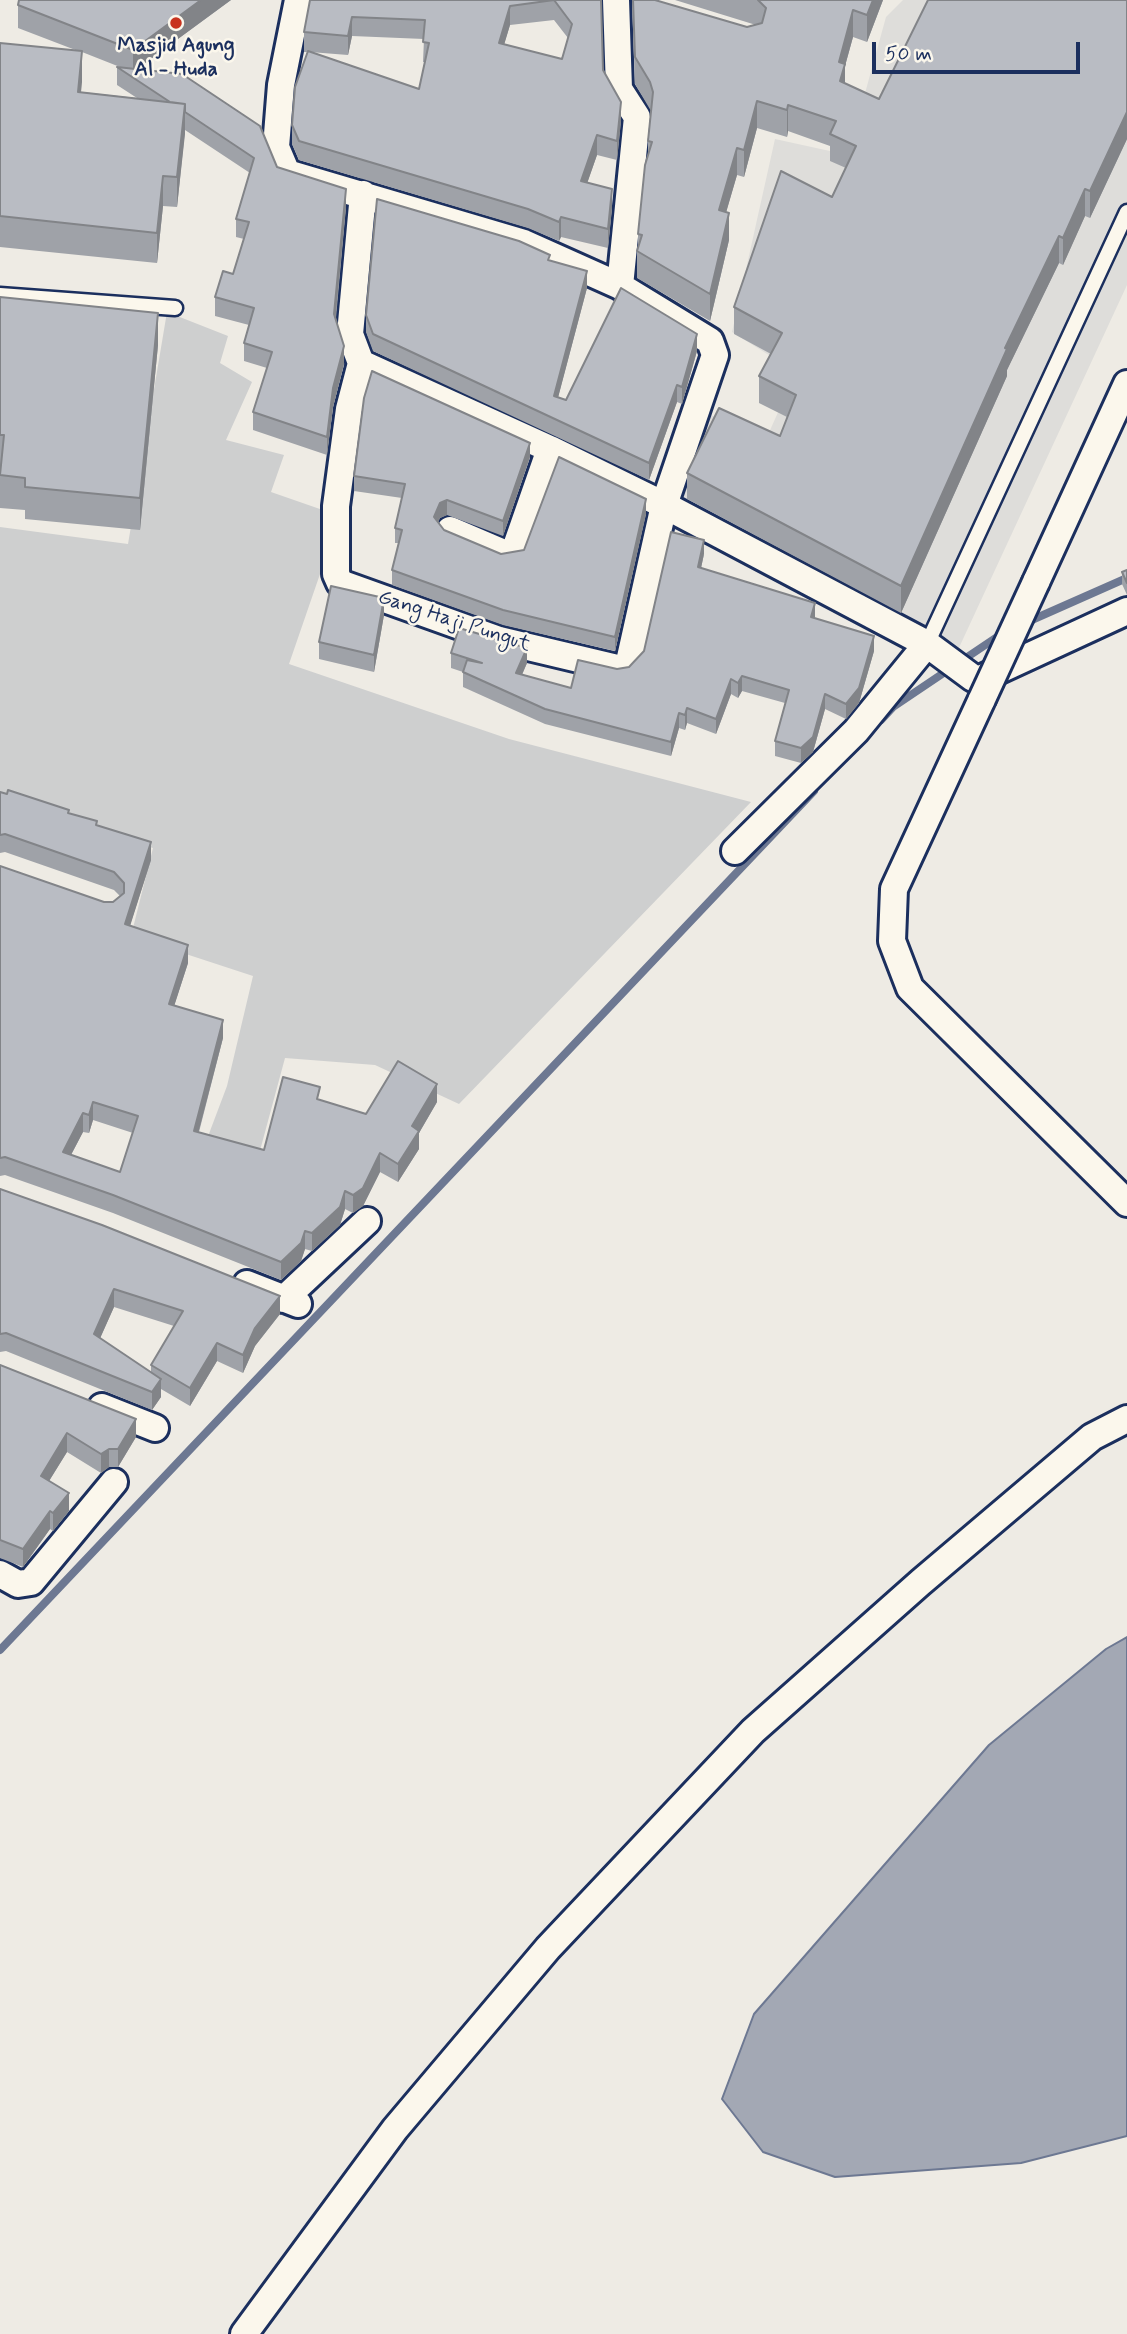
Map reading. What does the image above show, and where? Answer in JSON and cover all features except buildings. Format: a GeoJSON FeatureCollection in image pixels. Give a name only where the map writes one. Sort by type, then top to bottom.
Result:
{"type":"FeatureCollection","features":[{"type":"Feature","properties":{"kind":"street","name":"Gang Haji Pungut"},"geometry":{"type":"LineString","coordinates":[[298,0],[281,85],[275,147],[287,173],[524,243],[620,286],[710,341],[714,347],[715,355],[664,505],[629,662],[621,669],[499,640],[340,583],[336,573],[336,506],[349,409],[361,363]]}},
{"type":"Feature","properties":{"kind":"street"},"geometry":{"type":"LineString","coordinates":[[620,286],[637,117],[630,102],[619,89],[626,2]]}},
{"type":"Feature","properties":{"kind":"street"},"geometry":{"type":"LineString","coordinates":[[363,194],[350,334],[361,363],[550,449],[664,505],[933,649],[967,674],[981,679],[1127,611]]}},
{"type":"Feature","properties":{"kind":"street"},"geometry":{"type":"LineString","coordinates":[[1127,384],[894,889],[892,942],[910,988],[1127,1203]]}},
{"type":"Feature","properties":{"kind":"street"},"geometry":{"type":"LineString","coordinates":[[450,530],[506,554],[514,552],[550,449]]}},
{"type":"Feature","properties":{"kind":"street"},"geometry":{"type":"LineString","coordinates":[[735,850],[856,731],[933,649]]}},
{"type":"Feature","properties":{"kind":"street"},"geometry":{"type":"LineString","coordinates":[[221,1273],[291,1301],[367,1221]]}},
{"type":"Feature","properties":{"kind":"street"},"geometry":{"type":"LineString","coordinates":[[78,1397],[155,1428]]}},
{"type":"Feature","properties":{"kind":"street"},"geometry":{"type":"LineString","coordinates":[[244,2334],[404,2119],[548,1948],[753,1731],[921,1582],[1092,1437],[1127,1419]]}},
{"type":"Feature","properties":{"kind":"street"},"geometry":{"type":"LineString","coordinates":[[0,1574],[18,1584],[31,1582],[114,1482]]}},
{"type":"Feature","properties":{"kind":"lane"},"geometry":{"type":"LineString","coordinates":[[933,649],[1127,212]]}},
{"type":"Feature","properties":{"kind":"lane"},"geometry":{"type":"LineString","coordinates":[[0,295],[175,308]]}},
{"type":"Feature","properties":{"kind":"shaded area"},"geometry":{"type":"Polygon","coordinates":[[[903,0],[1127,0],[1127,285],[957,652],[659,510],[705,413],[767,437],[796,372],[732,332],[775,139],[848,155],[886,17],[903,0]]]}},
{"type":"Feature","properties":{"kind":"shaded area"},"geometry":{"type":"Polygon","coordinates":[[[167,312],[228,336],[220,363],[252,382],[226,440],[284,455],[271,492],[340,516],[289,664],[509,739],[751,802],[459,1104],[375,1065],[285,1058],[258,1158],[207,1139],[227,1086],[253,976],[131,936],[153,848],[0,801],[0,527],[128,544],[167,312]]]}},
{"type":"Feature","properties":{"kind":"shaded area"},"geometry":{"type":"Polygon","coordinates":[[[1127,1637],[1127,2136],[1021,2163],[835,2177],[763,2152],[722,2099],[754,2014],[989,1745],[1106,1649],[1127,1637]]]}},
{"type":"Feature","properties":{"kind":"waterway"},"geometry":{"type":"LineString","coordinates":[[1025,623],[1127,578]]}},
{"type":"Feature","properties":{"kind":"waterway"},"geometry":{"type":"LineString","coordinates":[[881,720],[893,707],[1006,631]]}},
{"type":"Feature","properties":{"kind":"waterway"},"geometry":{"type":"LineString","coordinates":[[0,1650],[814,791]]}},
{"type":"Feature","properties":{"kind":"place","name":"Masjid Agung Al - Huda"},"geometry":{"type":"Point","coordinates":[176,23]}}]}
